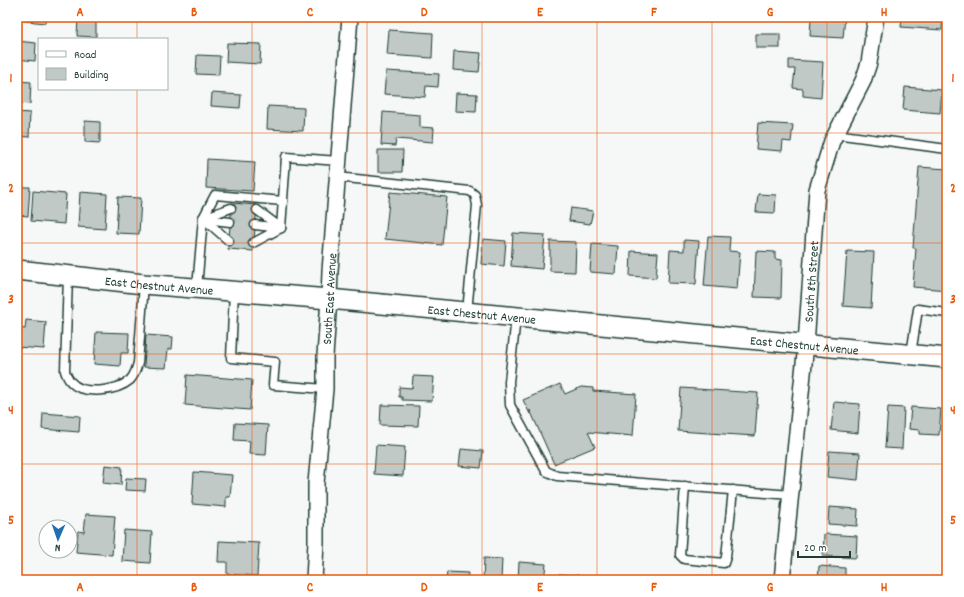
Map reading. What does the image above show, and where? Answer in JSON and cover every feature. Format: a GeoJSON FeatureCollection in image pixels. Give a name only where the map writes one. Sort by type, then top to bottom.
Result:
{"type":"FeatureCollection","features":[{"type":"Feature","properties":{"kind":"street","name":"South East Avenue"},"geometry":{"type":"LineString","coordinates":[[314,580],[316,542],[316,483],[324,389],[330,271],[338,161],[350,17]]}},
{"type":"Feature","properties":{"kind":"street","name":"South 8th Street"},"geometry":{"type":"LineString","coordinates":[[782,580],[806,344],[817,190],[832,141],[863,81],[869,63],[876,17]]}},
{"type":"Feature","properties":{"kind":"street","name":"East Chestnut Avenue"},"geometry":{"type":"LineString","coordinates":[[17,270],[144,284],[329,299],[947,358]]}},
{"type":"Feature","properties":{"kind":"lane"},"geometry":{"type":"LineString","coordinates":[[835,134],[947,149]]}},
{"type":"Feature","properties":{"kind":"lane"},"geometry":{"type":"LineString","coordinates":[[281,228],[286,157],[338,161]]}},
{"type":"Feature","properties":{"kind":"lane"},"geometry":{"type":"LineString","coordinates":[[337,177],[470,191],[475,196],[477,204],[467,312]]}},
{"type":"Feature","properties":{"kind":"lane"},"geometry":{"type":"LineString","coordinates":[[197,288],[203,218],[215,195],[283,201]]}},
{"type":"Feature","properties":{"kind":"lane"},"geometry":{"type":"LineString","coordinates":[[203,218],[232,208]]}},
{"type":"Feature","properties":{"kind":"lane"},"geometry":{"type":"LineString","coordinates":[[257,210],[281,228]]}},
{"type":"Feature","properties":{"kind":"lane"},"geometry":{"type":"LineString","coordinates":[[203,218],[230,222]]}},
{"type":"Feature","properties":{"kind":"lane"},"geometry":{"type":"LineString","coordinates":[[203,218],[229,241]]}},
{"type":"Feature","properties":{"kind":"lane"},"geometry":{"type":"LineString","coordinates":[[255,225],[281,228]]}},
{"type":"Feature","properties":{"kind":"lane"},"geometry":{"type":"LineString","coordinates":[[253,243],[281,228]]}},
{"type":"Feature","properties":{"kind":"lane"},"geometry":{"type":"LineString","coordinates":[[68,276],[64,371],[71,382],[88,390],[108,390],[121,386],[135,373],[138,363],[144,284]]}},
{"type":"Feature","properties":{"kind":"lane"},"geometry":{"type":"LineString","coordinates":[[234,291],[230,358],[275,362],[273,385],[324,389]]}},
{"type":"Feature","properties":{"kind":"lane"},"geometry":{"type":"LineString","coordinates":[[911,354],[918,309],[947,313]]}},
{"type":"Feature","properties":{"kind":"lane"},"geometry":{"type":"LineString","coordinates":[[516,317],[509,382],[510,405],[546,471],[557,476],[791,495]]}},
{"type":"Feature","properties":{"kind":"lane"},"geometry":{"type":"LineString","coordinates":[[681,486],[680,555],[684,559],[724,563],[726,557],[733,490]]}},
{"type":"Feature","properties":{"kind":"building"},"geometry":{"type":"Polygon","coordinates":[[[17,17],[46,17],[45,23],[17,20],[17,17]]]}},
{"type":"Feature","properties":{"kind":"building"},"geometry":{"type":"Polygon","coordinates":[[[811,17],[845,17],[843,38],[810,36],[811,17]]]}},
{"type":"Feature","properties":{"kind":"building"},"geometry":{"type":"Polygon","coordinates":[[[902,17],[943,17],[942,30],[901,27],[902,17]]]}},
{"type":"Feature","properties":{"kind":"building"},"geometry":{"type":"Polygon","coordinates":[[[78,18],[96,19],[96,37],[77,36],[78,18]]]}},
{"type":"Feature","properties":{"kind":"building"},"geometry":{"type":"Polygon","coordinates":[[[389,30],[433,33],[432,58],[387,55],[389,30]]]}},
{"type":"Feature","properties":{"kind":"building"},"geometry":{"type":"Polygon","coordinates":[[[756,34],[780,34],[780,48],[756,48],[756,34]]]}},
{"type":"Feature","properties":{"kind":"building"},"geometry":{"type":"Polygon","coordinates":[[[17,41],[36,43],[35,61],[17,59],[17,41]]]}},
{"type":"Feature","properties":{"kind":"building"},"geometry":{"type":"Polygon","coordinates":[[[227,43],[261,44],[260,64],[226,62],[227,43]]]}},
{"type":"Feature","properties":{"kind":"building"},"geometry":{"type":"Polygon","coordinates":[[[454,51],[481,53],[479,72],[453,70],[454,51]]]}},
{"type":"Feature","properties":{"kind":"building"},"geometry":{"type":"Polygon","coordinates":[[[197,55],[220,56],[219,75],[196,74],[197,55]]]}},
{"type":"Feature","properties":{"kind":"building"},"geometry":{"type":"Polygon","coordinates":[[[789,60],[823,62],[821,98],[803,96],[803,89],[793,88],[795,69],[789,69],[789,60]]]}},
{"type":"Feature","properties":{"kind":"building"},"geometry":{"type":"Polygon","coordinates":[[[386,71],[439,74],[438,87],[426,86],[425,97],[384,94],[386,71]]]}},
{"type":"Feature","properties":{"kind":"building"},"geometry":{"type":"Polygon","coordinates":[[[17,81],[31,82],[30,104],[17,103],[17,81]]]}},
{"type":"Feature","properties":{"kind":"building"},"geometry":{"type":"Polygon","coordinates":[[[905,87],[942,90],[940,113],[903,110],[905,87]]]}},
{"type":"Feature","properties":{"kind":"building"},"geometry":{"type":"Polygon","coordinates":[[[212,93],[241,95],[240,108],[211,106],[212,93]]]}},
{"type":"Feature","properties":{"kind":"building"},"geometry":{"type":"Polygon","coordinates":[[[456,93],[477,94],[476,112],[455,111],[456,93]]]}},
{"type":"Feature","properties":{"kind":"building"},"geometry":{"type":"Polygon","coordinates":[[[268,106],[304,108],[303,131],[267,129],[268,106]]]}},
{"type":"Feature","properties":{"kind":"building"},"geometry":{"type":"Polygon","coordinates":[[[17,112],[30,113],[29,137],[17,136],[17,112]]]}},
{"type":"Feature","properties":{"kind":"building"},"geometry":{"type":"Polygon","coordinates":[[[383,112],[420,115],[420,127],[434,128],[433,142],[396,139],[395,146],[381,145],[383,112]]]}},
{"type":"Feature","properties":{"kind":"building"},"geometry":{"type":"Polygon","coordinates":[[[85,121],[100,122],[100,143],[85,142],[85,121]]]}},
{"type":"Feature","properties":{"kind":"building"},"geometry":{"type":"Polygon","coordinates":[[[758,123],[793,125],[791,142],[783,141],[782,151],[756,149],[758,123]]]}},
{"type":"Feature","properties":{"kind":"building"},"geometry":{"type":"Polygon","coordinates":[[[378,150],[403,150],[402,172],[378,172],[378,150]]]}},
{"type":"Feature","properties":{"kind":"building"},"geometry":{"type":"Polygon","coordinates":[[[207,159],[255,162],[253,191],[206,188],[207,159]]]}},
{"type":"Feature","properties":{"kind":"building"},"geometry":{"type":"Polygon","coordinates":[[[919,167],[947,169],[947,290],[913,287],[916,248],[913,248],[919,167]]]}},
{"type":"Feature","properties":{"kind":"building"},"geometry":{"type":"Polygon","coordinates":[[[18,187],[30,187],[28,216],[17,215],[18,187]]]}},
{"type":"Feature","properties":{"kind":"building"},"geometry":{"type":"Polygon","coordinates":[[[33,191],[66,194],[64,224],[31,221],[33,191]]]}},
{"type":"Feature","properties":{"kind":"building"},"geometry":{"type":"Polygon","coordinates":[[[80,192],[107,194],[105,229],[78,227],[80,192]]]}},
{"type":"Feature","properties":{"kind":"building"},"geometry":{"type":"Polygon","coordinates":[[[390,192],[447,197],[442,245],[385,239],[390,192]]]}},
{"type":"Feature","properties":{"kind":"building"},"geometry":{"type":"Polygon","coordinates":[[[758,194],[776,195],[775,213],[756,212],[758,194]]]}},
{"type":"Feature","properties":{"kind":"building"},"geometry":{"type":"Polygon","coordinates":[[[118,197],[141,198],[139,234],[116,233],[118,197]]]}},
{"type":"Feature","properties":{"kind":"building"},"geometry":{"type":"Polygon","coordinates":[[[232,203],[257,205],[253,251],[228,249],[232,203]]]}},
{"type":"Feature","properties":{"kind":"building"},"geometry":{"type":"Polygon","coordinates":[[[571,208],[593,211],[590,224],[569,221],[571,208]]]}},
{"type":"Feature","properties":{"kind":"building"},"geometry":{"type":"Polygon","coordinates":[[[513,233],[545,235],[542,269],[511,266],[513,233]]]}},
{"type":"Feature","properties":{"kind":"building"},"geometry":{"type":"Polygon","coordinates":[[[708,236],[730,237],[729,251],[740,252],[737,289],[704,286],[708,236]]]}},
{"type":"Feature","properties":{"kind":"building"},"geometry":{"type":"Polygon","coordinates":[[[483,239],[506,241],[504,266],[481,264],[483,239]]]}},
{"type":"Feature","properties":{"kind":"building"},"geometry":{"type":"Polygon","coordinates":[[[684,240],[699,241],[696,284],[668,283],[670,250],[684,251],[684,240]]]}},
{"type":"Feature","properties":{"kind":"building"},"geometry":{"type":"Polygon","coordinates":[[[550,241],[576,242],[575,272],[550,271],[550,241]]]}},
{"type":"Feature","properties":{"kind":"building"},"geometry":{"type":"Polygon","coordinates":[[[592,244],[618,246],[616,274],[590,272],[592,244]]]}},
{"type":"Feature","properties":{"kind":"building"},"geometry":{"type":"Polygon","coordinates":[[[631,251],[658,253],[656,278],[630,276],[631,251]]]}},
{"type":"Feature","properties":{"kind":"building"},"geometry":{"type":"Polygon","coordinates":[[[756,251],[775,252],[775,259],[782,260],[781,298],[754,297],[756,251]]]}},
{"type":"Feature","properties":{"kind":"building"},"geometry":{"type":"Polygon","coordinates":[[[847,251],[874,252],[871,308],[843,306],[847,251]]]}},
{"type":"Feature","properties":{"kind":"building"},"geometry":{"type":"Polygon","coordinates":[[[26,320],[46,322],[44,349],[17,347],[17,328],[25,329],[26,320]]]}},
{"type":"Feature","properties":{"kind":"building"},"geometry":{"type":"Polygon","coordinates":[[[96,332],[129,333],[128,353],[121,353],[120,366],[94,364],[96,332]]]}},
{"type":"Feature","properties":{"kind":"building"},"geometry":{"type":"Polygon","coordinates":[[[146,335],[173,337],[172,349],[168,349],[166,368],[144,367],[146,335]]]}},
{"type":"Feature","properties":{"kind":"building"},"geometry":{"type":"Polygon","coordinates":[[[187,375],[252,380],[250,410],[185,405],[187,375]]]}},
{"type":"Feature","properties":{"kind":"building"},"geometry":{"type":"Polygon","coordinates":[[[413,376],[434,377],[432,401],[402,400],[402,397],[399,397],[399,387],[412,388],[413,376]]]}},
{"type":"Feature","properties":{"kind":"building"},"geometry":{"type":"Polygon","coordinates":[[[560,384],[565,394],[581,387],[593,388],[593,391],[636,394],[633,436],[588,432],[595,447],[554,464],[530,410],[530,414],[523,400],[560,384]]]}},
{"type":"Feature","properties":{"kind":"building"},"geometry":{"type":"Polygon","coordinates":[[[681,388],[758,393],[755,436],[678,431],[681,388]]]}},
{"type":"Feature","properties":{"kind":"building"},"geometry":{"type":"Polygon","coordinates":[[[834,402],[860,404],[858,433],[831,430],[834,402]]]}},
{"type":"Feature","properties":{"kind":"building"},"geometry":{"type":"Polygon","coordinates":[[[381,405],[419,406],[418,426],[380,425],[381,405]]]}},
{"type":"Feature","properties":{"kind":"building"},"geometry":{"type":"Polygon","coordinates":[[[888,407],[904,408],[902,449],[885,448],[888,407]]]}},
{"type":"Feature","properties":{"kind":"building"},"geometry":{"type":"Polygon","coordinates":[[[911,407],[941,409],[939,435],[920,434],[920,430],[909,429],[911,407]]]}},
{"type":"Feature","properties":{"kind":"building"},"geometry":{"type":"Polygon","coordinates":[[[43,413],[80,416],[79,432],[42,429],[43,413]]]}},
{"type":"Feature","properties":{"kind":"building"},"geometry":{"type":"Polygon","coordinates":[[[235,423],[268,425],[266,455],[249,454],[250,441],[234,440],[235,423]]]}},
{"type":"Feature","properties":{"kind":"building"},"geometry":{"type":"Polygon","coordinates":[[[376,445],[405,447],[403,476],[374,474],[376,445]]]}},
{"type":"Feature","properties":{"kind":"building"},"geometry":{"type":"Polygon","coordinates":[[[947,446],[947,495],[945,495],[947,446]]]}},
{"type":"Feature","properties":{"kind":"building"},"geometry":{"type":"Polygon","coordinates":[[[461,449],[483,451],[481,468],[459,466],[461,449]]]}},
{"type":"Feature","properties":{"kind":"building"},"geometry":{"type":"Polygon","coordinates":[[[829,451],[860,453],[858,480],[827,477],[829,451]]]}},
{"type":"Feature","properties":{"kind":"building"},"geometry":{"type":"Polygon","coordinates":[[[105,465],[122,467],[121,485],[103,483],[105,465]]]}},
{"type":"Feature","properties":{"kind":"building"},"geometry":{"type":"Polygon","coordinates":[[[194,472],[232,475],[230,497],[226,497],[226,507],[192,504],[194,472]]]}},
{"type":"Feature","properties":{"kind":"building"},"geometry":{"type":"Polygon","coordinates":[[[126,478],[146,479],[145,491],[125,490],[126,478]]]}},
{"type":"Feature","properties":{"kind":"building"},"geometry":{"type":"Polygon","coordinates":[[[829,507],[858,509],[857,526],[828,524],[829,507]]]}},
{"type":"Feature","properties":{"kind":"building"},"geometry":{"type":"Polygon","coordinates":[[[86,514],[115,516],[112,555],[78,552],[78,531],[84,532],[86,514]]]}},
{"type":"Feature","properties":{"kind":"building"},"geometry":{"type":"Polygon","coordinates":[[[124,530],[152,532],[150,563],[122,561],[124,530]]]}},
{"type":"Feature","properties":{"kind":"building"},"geometry":{"type":"Polygon","coordinates":[[[824,534],[857,536],[856,558],[823,556],[824,534]]]}},
{"type":"Feature","properties":{"kind":"building"},"geometry":{"type":"Polygon","coordinates":[[[219,541],[259,543],[257,576],[227,574],[227,562],[218,562],[219,541]]]}},
{"type":"Feature","properties":{"kind":"building"},"geometry":{"type":"Polygon","coordinates":[[[484,558],[502,559],[501,580],[483,580],[484,558]]]}},
{"type":"Feature","properties":{"kind":"building"},"geometry":{"type":"Polygon","coordinates":[[[519,562],[546,564],[544,580],[518,580],[519,562]]]}},
{"type":"Feature","properties":{"kind":"building"},"geometry":{"type":"Polygon","coordinates":[[[819,566],[845,568],[845,580],[818,580],[819,566]]]}},
{"type":"Feature","properties":{"kind":"building"},"geometry":{"type":"Polygon","coordinates":[[[447,572],[468,573],[467,580],[446,580],[447,572]]]}},
{"type":"Feature","properties":{"kind":"building"},"geometry":{"type":"Polygon","coordinates":[[[559,574],[578,575],[578,580],[558,580],[559,574]]]}}]}
